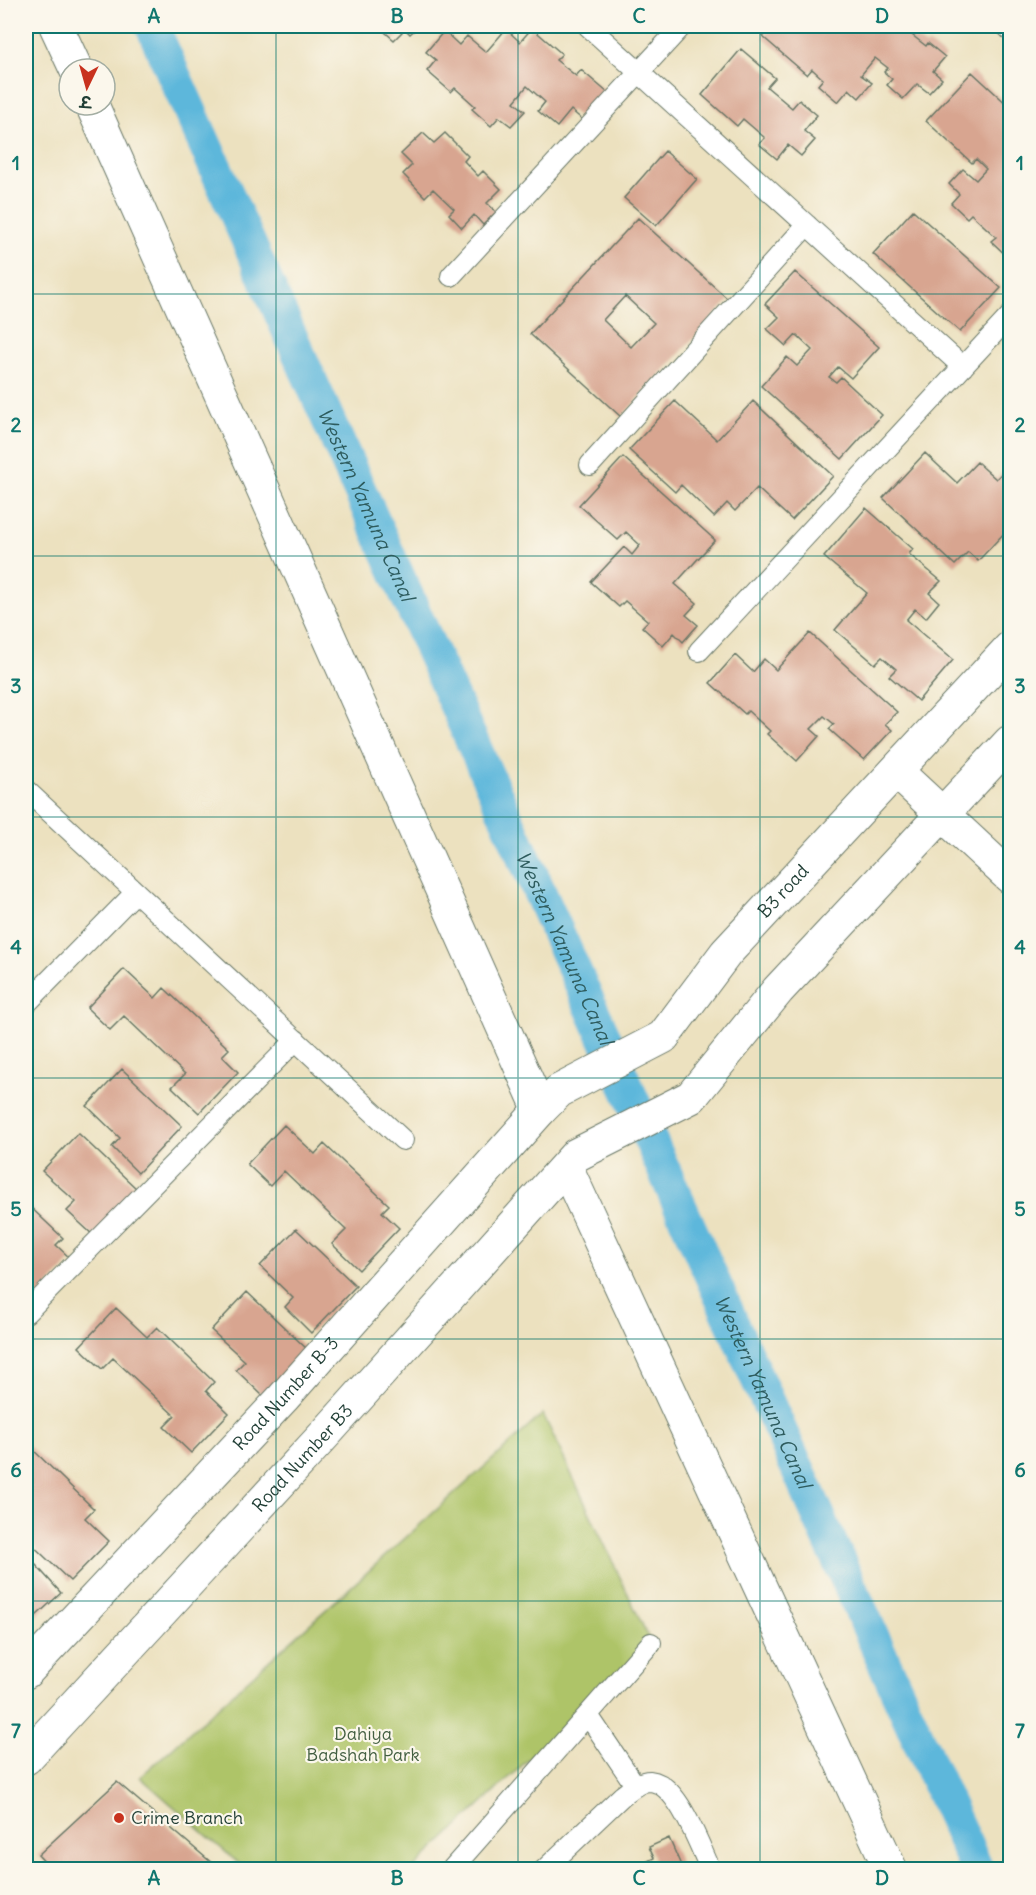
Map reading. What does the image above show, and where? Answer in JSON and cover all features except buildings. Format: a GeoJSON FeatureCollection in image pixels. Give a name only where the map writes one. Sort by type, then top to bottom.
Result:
{"type":"FeatureCollection","features":[{"type":"Feature","properties":{"kind":"street"},"geometry":{"type":"LineString","coordinates":[[56,26],[70,57]]}},
{"type":"Feature","properties":{"kind":"street"},"geometry":{"type":"LineString","coordinates":[[98,117],[549,1100]]}},
{"type":"Feature","properties":{"kind":"street","name":"B3 road"},"geometry":{"type":"LineString","coordinates":[[549,1100],[663,1037],[726,953],[1011,648]]}},
{"type":"Feature","properties":{"kind":"street"},"geometry":{"type":"LineString","coordinates":[[891,1869],[571,1161],[691,1097],[778,990],[1011,742]]}},
{"type":"Feature","properties":{"kind":"street"},"geometry":{"type":"LineString","coordinates":[[896,771],[1011,877]]}},
{"type":"Feature","properties":{"kind":"street","name":"Road Number B-3"},"geometry":{"type":"LineString","coordinates":[[26,1672],[283,1398],[549,1100]]}},
{"type":"Feature","properties":{"kind":"street","name":"Road Number B3"},"geometry":{"type":"LineString","coordinates":[[26,1758],[327,1432],[571,1161]]}},
{"type":"Feature","properties":{"kind":"lane"},"geometry":{"type":"LineString","coordinates":[[588,26],[963,367]]}},
{"type":"Feature","properties":{"kind":"lane"},"geometry":{"type":"LineString","coordinates":[[451,276],[682,26]]}},
{"type":"Feature","properties":{"kind":"lane"},"geometry":{"type":"LineString","coordinates":[[1006,26],[1011,30]]}},
{"type":"Feature","properties":{"kind":"lane"},"geometry":{"type":"LineString","coordinates":[[590,465],[807,225]]}},
{"type":"Feature","properties":{"kind":"lane"},"geometry":{"type":"LineString","coordinates":[[699,651],[1011,316]]}},
{"type":"Feature","properties":{"kind":"lane"},"geometry":{"type":"LineString","coordinates":[[26,790],[403,1140]]}},
{"type":"Feature","properties":{"kind":"lane"},"geometry":{"type":"LineString","coordinates":[[26,1004],[136,892]]}},
{"type":"Feature","properties":{"kind":"lane"},"geometry":{"type":"LineString","coordinates":[[26,1313],[296,1040]]}},
{"type":"Feature","properties":{"kind":"lane"},"geometry":{"type":"LineString","coordinates":[[451,1869],[651,1643]]}},
{"type":"Feature","properties":{"kind":"lane"},"geometry":{"type":"LineString","coordinates":[[588,1716],[635,1785]]}},
{"type":"Feature","properties":{"kind":"lane"},"geometry":{"type":"LineString","coordinates":[[544,1869],[635,1785],[648,1781],[663,1784],[673,1794],[711,1869]]}},
{"type":"Feature","properties":{"kind":"green space","name":"Dahiya Badshah Park"},"geometry":{"type":"Polygon","coordinates":[[[543,1414],[651,1643],[413,1869],[245,1869],[140,1777],[543,1414]]]}},
{"type":"Feature","properties":{"kind":"waterway","name":"Western Yamuna Canal"},"geometry":{"type":"LineString","coordinates":[[152,26],[977,1870]]}},
{"type":"Feature","properties":{"kind":"place","name":"Crime Branch"},"geometry":{"type":"Point","coordinates":[119,1818]}}]}
